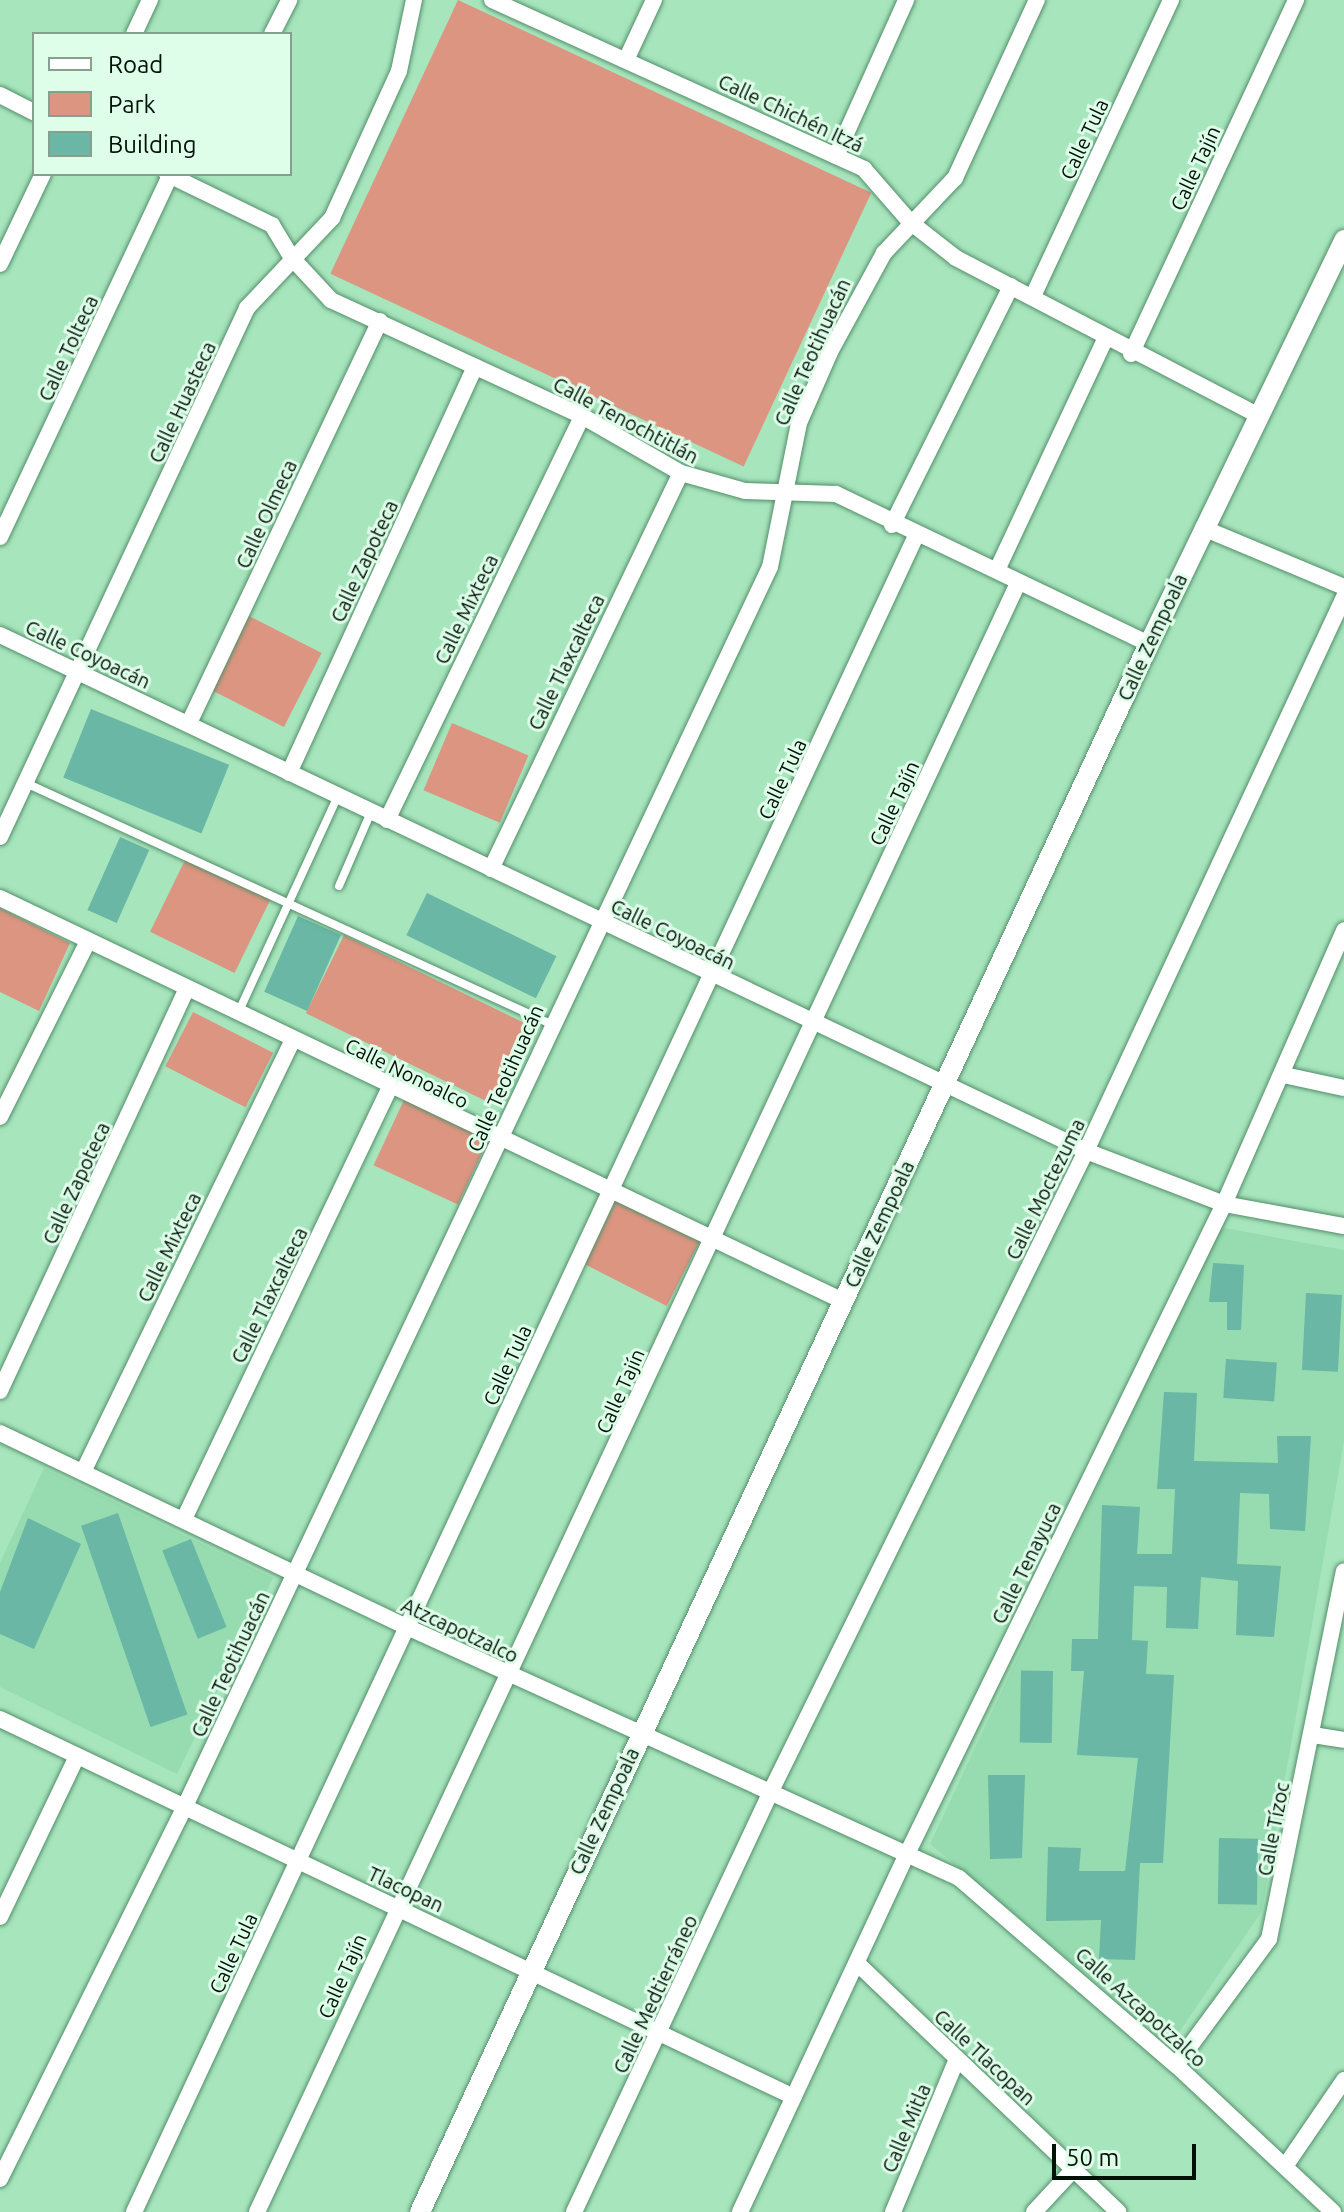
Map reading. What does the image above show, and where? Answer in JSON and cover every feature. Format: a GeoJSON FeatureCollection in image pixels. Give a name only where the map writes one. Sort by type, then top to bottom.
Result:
{"type":"FeatureCollection","features":[{"type":"Feature","properties":{"kind":"street"},"geometry":{"type":"LineString","coordinates":[[135,32],[150,0]]}},
{"type":"Feature","properties":{"kind":"street"},"geometry":{"type":"LineString","coordinates":[[273,32],[289,0]]}},
{"type":"Feature","properties":{"kind":"street","name":"Calle Huasteca"},"geometry":{"type":"LineString","coordinates":[[0,837],[28,784],[247,308],[291,257],[332,218],[399,71],[414,0]]}},
{"type":"Feature","properties":{"kind":"street","name":"Calle Chichén Itzá"},"geometry":{"type":"LineString","coordinates":[[492,0],[526,6],[626,60],[836,156],[875,177],[910,222],[956,258],[1033,296],[1131,354],[1257,415]]}},
{"type":"Feature","properties":{"kind":"street"},"geometry":{"type":"LineString","coordinates":[[626,60],[654,0]]}},
{"type":"Feature","properties":{"kind":"street"},"geometry":{"type":"LineString","coordinates":[[836,156],[906,0]]}},
{"type":"Feature","properties":{"kind":"street","name":"Calle Teotihuacán"},"geometry":{"type":"LineString","coordinates":[[0,2179],[186,1804],[501,1140],[599,921],[770,567],[799,423],[830,352],[871,271],[910,222],[955,178],[1037,0]]}},
{"type":"Feature","properties":{"kind":"street","name":"Calle Tula"},"geometry":{"type":"LineString","coordinates":[[1033,296],[1171,0]]}},
{"type":"Feature","properties":{"kind":"street","name":"Calle Tajín"},"geometry":{"type":"LineString","coordinates":[[1131,354],[1296,0]]}},
{"type":"Feature","properties":{"kind":"street"},"geometry":{"type":"LineString","coordinates":[[0,95],[32,111]]}},
{"type":"Feature","properties":{"kind":"street"},"geometry":{"type":"LineString","coordinates":[[0,264],[42,176]]}},
{"type":"Feature","properties":{"kind":"street","name":"Calle Tolteca"},"geometry":{"type":"LineString","coordinates":[[0,537],[168,176]]}},
{"type":"Feature","properties":{"kind":"street","name":"Calle Tenochtitlán"},"geometry":{"type":"LineString","coordinates":[[174,176],[202,181],[272,225],[291,257],[331,300],[582,416],[681,473],[718,487],[836,494],[892,525],[997,570],[1017,585],[1149,644]]}},
{"type":"Feature","properties":{"kind":"street","name":"Calle Zempoala"},"geometry":{"type":"LineString","coordinates":[[420,2212],[639,1735],[1203,528],[1344,240]]}},
{"type":"Feature","properties":{"kind":"street"},"geometry":{"type":"LineString","coordinates":[[892,525],[1011,286]]}},
{"type":"Feature","properties":{"kind":"street","name":"Calle Olmeca"},"geometry":{"type":"LineString","coordinates":[[189,723],[380,321]]}},
{"type":"Feature","properties":{"kind":"street"},"geometry":{"type":"LineString","coordinates":[[997,570],[1105,339]]}},
{"type":"Feature","properties":{"kind":"street","name":"Calle Zapoteca"},"geometry":{"type":"LineString","coordinates":[[289,773],[475,367]]}},
{"type":"Feature","properties":{"kind":"street","name":"Calle Mixteca"},"geometry":{"type":"LineString","coordinates":[[387,820],[582,416]]}},
{"type":"Feature","properties":{"kind":"street","name":"Calle Tlaxcalteca"},"geometry":{"type":"LineString","coordinates":[[491,869],[681,473]]}},
{"type":"Feature","properties":{"kind":"street"},"geometry":{"type":"LineString","coordinates":[[1203,528],[1344,587]]}},
{"type":"Feature","properties":{"kind":"street","name":"Calle Tula"},"geometry":{"type":"LineString","coordinates":[[134,2212],[916,536]]}},
{"type":"Feature","properties":{"kind":"street","name":"Calle Tajín"},"geometry":{"type":"LineString","coordinates":[[257,2212],[396,1907],[509,1675],[1017,585]]}},
{"type":"Feature","properties":{"kind":"street","name":"Calle Moctezuma"},"geometry":{"type":"LineString","coordinates":[[770,1793],[1086,1151],[1344,597]]}},
{"type":"Feature","properties":{"kind":"street","name":"Calle Coyoacán"},"geometry":{"type":"LineString","coordinates":[[0,635],[712,976],[946,1082],[1086,1151],[1224,1204],[1344,1226]]}},
{"type":"Feature","properties":{"kind":"street","name":"Calle Nonoalco"},"geometry":{"type":"LineString","coordinates":[[0,898],[87,943],[186,990],[239,1011],[390,1088],[710,1241],[843,1301]]}},
{"type":"Feature","properties":{"kind":"street","name":"Calle Tenayuca"},"geometry":{"type":"LineString","coordinates":[[740,2212],[859,1965],[906,1856],[1224,1204],[1284,1075],[1344,930]]}},
{"type":"Feature","properties":{"kind":"street"},"geometry":{"type":"LineString","coordinates":[[0,1117],[87,943]]}},
{"type":"Feature","properties":{"kind":"street","name":"Calle Zapoteca"},"geometry":{"type":"LineString","coordinates":[[0,1391],[186,990]]}},
{"type":"Feature","properties":{"kind":"street","name":"Calle Mixteca"},"geometry":{"type":"LineString","coordinates":[[83,1472],[293,1040]]}},
{"type":"Feature","properties":{"kind":"street"},"geometry":{"type":"LineString","coordinates":[[1284,1075],[1344,1088]]}},
{"type":"Feature","properties":{"kind":"street","name":"Calle Tlaxcalteca"},"geometry":{"type":"LineString","coordinates":[[184,1519],[390,1088]]}},
{"type":"Feature","properties":{"kind":"street","name":"Atzcapotzalco"},"geometry":{"type":"LineString","coordinates":[[0,1433],[509,1675],[906,1856]]}},
{"type":"Feature","properties":{"kind":"street","name":"Calle Tízoc"},"geometry":{"type":"LineString","coordinates":[[1176,2065],[1269,1939],[1344,1572]]}},
{"type":"Feature","properties":{"kind":"street","name":"Tlacopan"},"geometry":{"type":"LineString","coordinates":[[0,1719],[186,1804],[298,1861],[532,1969],[794,2097]]}},
{"type":"Feature","properties":{"kind":"street"},"geometry":{"type":"LineString","coordinates":[[1313,1735],[1344,1740]]}},
{"type":"Feature","properties":{"kind":"street"},"geometry":{"type":"LineString","coordinates":[[0,1917],[77,1756]]}},
{"type":"Feature","properties":{"kind":"street","name":"Calle Medtierráneo"},"geometry":{"type":"LineString","coordinates":[[574,2212],[770,1793]]}},
{"type":"Feature","properties":{"kind":"street","name":"Calle Azcapotzalco"},"geometry":{"type":"LineString","coordinates":[[906,1856],[959,1878],[1000,1909],[1286,2165],[1333,2212]]}},
{"type":"Feature","properties":{"kind":"street","name":"Calle Tlacopan"},"geometry":{"type":"LineString","coordinates":[[859,1965],[1118,2212]]}},
{"type":"Feature","properties":{"kind":"street","name":"Calle Mitla"},"geometry":{"type":"LineString","coordinates":[[893,2212],[957,2059]]}},
{"type":"Feature","properties":{"kind":"street"},"geometry":{"type":"LineString","coordinates":[[1286,2165],[1344,2080]]}},
{"type":"Feature","properties":{"kind":"street"},"geometry":{"type":"LineString","coordinates":[[1034,2212],[1074,2169]]}},
{"type":"Feature","properties":{"kind":"lane"},"geometry":{"type":"LineString","coordinates":[[28,784],[551,1024]]}},
{"type":"Feature","properties":{"kind":"lane"},"geometry":{"type":"LineString","coordinates":[[239,1011],[292,905],[339,796]]}},
{"type":"Feature","properties":{"kind":"lane"},"geometry":{"type":"LineString","coordinates":[[339,886],[371,812]]}},
{"type":"Feature","properties":{"kind":"shaded area"},"geometry":{"type":"Polygon","coordinates":[[[1219,1227],[1344,1250],[1344,1441],[1262,1911],[1171,2044],[930,1844],[1219,1227]]]}},
{"type":"Feature","properties":{"kind":"shaded area"},"geometry":{"type":"Polygon","coordinates":[[[44,1468],[273,1578],[177,1774],[0,1687],[0,1563],[44,1468]]]}},
{"type":"Feature","properties":{"kind":"green space"},"geometry":{"type":"Polygon","coordinates":[[[458,0],[871,193],[744,466],[330,274],[458,0]]]}},
{"type":"Feature","properties":{"kind":"green space"},"geometry":{"type":"Polygon","coordinates":[[[245,614],[322,653],[284,727],[207,688],[245,614]]]}},
{"type":"Feature","properties":{"kind":"green space"},"geometry":{"type":"Polygon","coordinates":[[[452,723],[528,755],[500,823],[423,790],[452,723]]]}},
{"type":"Feature","properties":{"kind":"green space"},"geometry":{"type":"Polygon","coordinates":[[[186,858],[270,899],[235,973],[150,932],[186,858]]]}},
{"type":"Feature","properties":{"kind":"green space"},"geometry":{"type":"Polygon","coordinates":[[[0,908],[70,943],[39,1011],[0,992],[0,908]]]}},
{"type":"Feature","properties":{"kind":"green space"},"geometry":{"type":"Polygon","coordinates":[[[344,935],[529,1025],[491,1103],[306,1013],[344,935]]]}},
{"type":"Feature","properties":{"kind":"green space"},"geometry":{"type":"Polygon","coordinates":[[[193,1012],[273,1053],[245,1107],[165,1066],[193,1012]]]}},
{"type":"Feature","properties":{"kind":"green space"},"geometry":{"type":"Polygon","coordinates":[[[404,1100],[488,1139],[458,1205],[374,1165],[404,1100]]]}},
{"type":"Feature","properties":{"kind":"green space"},"geometry":{"type":"Polygon","coordinates":[[[618,1197],[701,1239],[667,1306],[584,1264],[618,1197]]]}},
{"type":"Feature","properties":{"kind":"building"},"geometry":{"type":"Polygon","coordinates":[[[91,709],[229,765],[201,833],[63,778],[91,709]]]}},
{"type":"Feature","properties":{"kind":"building"},"geometry":{"type":"Polygon","coordinates":[[[120,837],[149,850],[117,923],[87,910],[120,837]]]}},
{"type":"Feature","properties":{"kind":"building"},"geometry":{"type":"Polygon","coordinates":[[[427,893],[556,956],[536,998],[406,935],[427,893]]]}},
{"type":"Feature","properties":{"kind":"building"},"geometry":{"type":"Polygon","coordinates":[[[298,916],[341,935],[307,1011],[264,992],[298,916]]]}},
{"type":"Feature","properties":{"kind":"building"},"geometry":{"type":"Polygon","coordinates":[[[1213,1263],[1244,1265],[1241,1330],[1227,1330],[1227,1302],[1209,1302],[1213,1263]]]}},
{"type":"Feature","properties":{"kind":"building"},"geometry":{"type":"Polygon","coordinates":[[[1306,1293],[1342,1295],[1338,1372],[1302,1370],[1306,1293]]]}},
{"type":"Feature","properties":{"kind":"building"},"geometry":{"type":"Polygon","coordinates":[[[1226,1359],[1277,1363],[1274,1401],[1223,1398],[1226,1359]]]}},
{"type":"Feature","properties":{"kind":"building"},"geometry":{"type":"Polygon","coordinates":[[[1164,1392],[1197,1393],[1194,1461],[1278,1463],[1277,1436],[1311,1436],[1305,1531],[1270,1529],[1269,1494],[1240,1493],[1237,1564],[1281,1566],[1274,1637],[1236,1635],[1238,1581],[1201,1577],[1198,1629],[1166,1628],[1167,1587],[1134,1586],[1132,1640],[1148,1641],[1146,1674],[1174,1675],[1163,1863],[1140,1863],[1135,1960],[1099,1959],[1101,1920],[1046,1921],[1048,1847],[1081,1848],[1079,1871],[1125,1871],[1138,1758],[1077,1755],[1084,1671],[1071,1671],[1072,1639],[1098,1639],[1102,1505],[1140,1507],[1137,1554],[1172,1554],[1175,1489],[1157,1489],[1164,1392]]]}},
{"type":"Feature","properties":{"kind":"building"},"geometry":{"type":"Polygon","coordinates":[[[118,1513],[187,1714],[150,1727],[81,1526],[118,1513]]]}},
{"type":"Feature","properties":{"kind":"building"},"geometry":{"type":"Polygon","coordinates":[[[28,1518],[81,1544],[34,1649],[0,1634],[0,1592],[28,1518]]]}},
{"type":"Feature","properties":{"kind":"building"},"geometry":{"type":"Polygon","coordinates":[[[191,1539],[227,1627],[198,1639],[162,1551],[191,1539]]]}},
{"type":"Feature","properties":{"kind":"building"},"geometry":{"type":"Polygon","coordinates":[[[1021,1670],[1053,1671],[1052,1743],[1020,1742],[1021,1670]]]}},
{"type":"Feature","properties":{"kind":"building"},"geometry":{"type":"Polygon","coordinates":[[[988,1775],[1025,1775],[1022,1858],[990,1859],[988,1775]]]}},
{"type":"Feature","properties":{"kind":"building"},"geometry":{"type":"Polygon","coordinates":[[[1219,1838],[1258,1839],[1257,1905],[1218,1904],[1219,1838]]]}}]}
